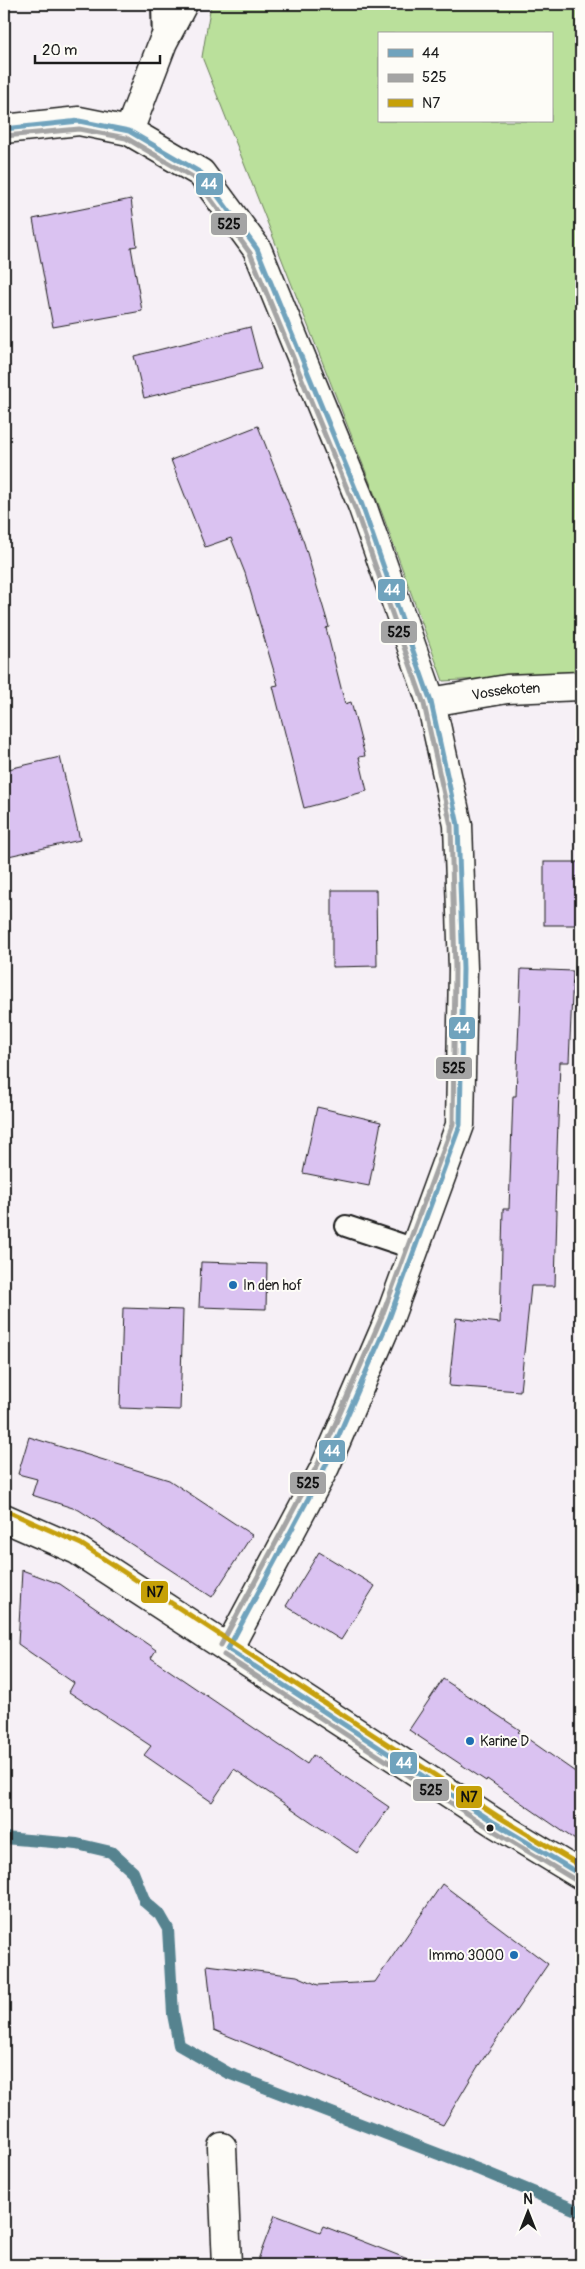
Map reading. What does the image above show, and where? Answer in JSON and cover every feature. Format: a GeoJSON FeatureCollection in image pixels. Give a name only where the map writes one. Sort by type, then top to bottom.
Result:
{"type":"FeatureCollection","features":[{"type":"Feature","properties":{"kind":"street"},"geometry":{"type":"LineString","coordinates":[[129,131],[162,42],[183,4]]}},
{"type":"Feature","properties":{"kind":"street"},"geometry":{"type":"LineString","coordinates":[[4,129],[79,121],[129,131],[201,174],[257,249],[362,505],[432,702],[458,825],[463,969],[460,1125],[389,1319],[326,1467],[228,1649]]}},
{"type":"Feature","properties":{"kind":"street","name":"Vossekoten"},"geometry":{"type":"LineString","coordinates":[[432,702],[507,689],[581,686]]}},
{"type":"Feature","properties":{"kind":"street"},"geometry":{"type":"LineString","coordinates":[[4,1518],[77,1550],[495,1823],[581,1875]]}},
{"type":"Feature","properties":{"kind":"street"},"geometry":{"type":"LineString","coordinates":[[222,2147],[227,2265]]}},
{"type":"Feature","properties":{"kind":"lane"},"geometry":{"type":"LineString","coordinates":[[162,4],[162,42]]}},
{"type":"Feature","properties":{"kind":"lane"},"geometry":{"type":"LineString","coordinates":[[346,1226],[415,1249]]}},
{"type":"Feature","properties":{"kind":"green space"},"geometry":{"type":"Polygon","coordinates":[[[211,4],[581,4],[581,674],[443,681],[382,513],[202,57],[211,4]]]}},
{"type":"Feature","properties":{"kind":"building"},"geometry":{"type":"Polygon","coordinates":[[[131,199],[137,246],[131,247],[142,311],[53,327],[33,219],[131,199]]]}},
{"type":"Feature","properties":{"kind":"building"},"geometry":{"type":"Polygon","coordinates":[[[250,327],[261,369],[144,398],[134,356],[250,327]]]}},
{"type":"Feature","properties":{"kind":"building"},"geometry":{"type":"Polygon","coordinates":[[[258,426],[304,543],[329,627],[326,628],[345,704],[351,702],[365,756],[359,757],[367,791],[304,808],[273,686],[278,685],[245,573],[231,538],[205,547],[171,460],[258,426]]]}},
{"type":"Feature","properties":{"kind":"building"},"geometry":{"type":"Polygon","coordinates":[[[60,757],[80,840],[4,857],[4,770],[60,757]]]}},
{"type":"Feature","properties":{"kind":"building"},"geometry":{"type":"Polygon","coordinates":[[[544,862],[581,862],[581,925],[544,925],[544,862]]]}},
{"type":"Feature","properties":{"kind":"building"},"geometry":{"type":"Polygon","coordinates":[[[332,890],[376,890],[377,966],[332,967],[332,890]]]}},
{"type":"Feature","properties":{"kind":"building"},"geometry":{"type":"Polygon","coordinates":[[[521,969],[573,971],[569,1062],[560,1062],[555,1210],[557,1210],[555,1286],[531,1286],[520,1391],[449,1386],[456,1318],[500,1323],[503,1209],[509,1209],[513,1096],[516,1096],[521,969]]]}},
{"type":"Feature","properties":{"kind":"building"},"geometry":{"type":"Polygon","coordinates":[[[317,1107],[381,1122],[369,1186],[303,1173],[317,1107]]]}},
{"type":"Feature","properties":{"kind":"building","name":"In den hof"},"geometry":{"type":"Polygon","coordinates":[[[201,1262],[267,1264],[266,1309],[199,1307],[201,1262]]]}},
{"type":"Feature","properties":{"kind":"building"},"geometry":{"type":"Polygon","coordinates":[[[123,1308],[183,1310],[180,1410],[120,1408],[123,1308]]]}},
{"type":"Feature","properties":{"kind":"building"},"geometry":{"type":"Polygon","coordinates":[[[29,1437],[169,1480],[252,1535],[212,1597],[79,1510],[32,1495],[37,1479],[18,1474],[29,1437]]]}},
{"type":"Feature","properties":{"kind":"building"},"geometry":{"type":"Polygon","coordinates":[[[319,1552],[375,1586],[341,1640],[286,1606],[319,1552]]]}},
{"type":"Feature","properties":{"kind":"building"},"geometry":{"type":"Polygon","coordinates":[[[22,1570],[60,1584],[156,1650],[151,1658],[307,1764],[313,1755],[389,1807],[357,1853],[234,1769],[212,1802],[144,1755],[151,1746],[69,1692],[74,1683],[18,1644],[22,1570]]]}},
{"type":"Feature","properties":{"kind":"building"},"geometry":{"type":"Polygon","coordinates":[[[443,1679],[520,1730],[518,1732],[581,1776],[581,1844],[487,1779],[486,1781],[409,1730],[443,1679]]]}},
{"type":"Feature","properties":{"kind":"building"},"geometry":{"type":"Polygon","coordinates":[[[442,1884],[548,1964],[477,2068],[443,2125],[214,2030],[207,1965],[297,1976],[318,1985],[375,1982],[442,1884]]]}},
{"type":"Feature","properties":{"kind":"building"},"geometry":{"type":"Polygon","coordinates":[[[275,2215],[320,2232],[323,2226],[418,2263],[418,2265],[256,2265],[275,2215]]]}},
{"type":"Feature","properties":{"kind":"waterway"},"geometry":{"type":"LineString","coordinates":[[4,1838],[77,1844],[111,1852],[133,1872],[145,1902],[160,1915],[168,1929],[173,2014],[179,2045],[228,2073],[480,2170],[581,2212]]}},
{"type":"Feature","properties":{"kind":"transit line","name":"44"},"geometry":{"type":"LineString","coordinates":[[4,129],[79,121],[129,131],[201,173],[257,249],[362,505],[431,702],[458,825],[463,969],[460,1125],[389,1319],[325,1467],[228,1649]]}},
{"type":"Feature","properties":{"kind":"transit line","name":"525"},"geometry":{"type":"LineString","coordinates":[[5,136],[79,129],[126,138],[196,179],[250,253],[355,508],[424,704],[451,826],[455,969],[453,1124],[382,1316],[318,1464],[221,1645]]}},
{"type":"Feature","properties":{"kind":"transit line","name":"N7"},"geometry":{"type":"LineString","coordinates":[[7,1511],[81,1544],[499,1817],[581,1866]]}},
{"type":"Feature","properties":{"kind":"transit line","name":"44"},"geometry":{"type":"LineString","coordinates":[[228,1649],[495,1823],[581,1875]]}},
{"type":"Feature","properties":{"kind":"transit line","name":"525"},"geometry":{"type":"LineString","coordinates":[[224,1655],[491,1829],[577,1881]]}},
{"type":"Feature","properties":{"kind":"place","name":"In den hof"},"geometry":{"type":"Point","coordinates":[233,1285]}},
{"type":"Feature","properties":{"kind":"place","name":"Karine D"},"geometry":{"type":"Point","coordinates":[470,1741]}},
{"type":"Feature","properties":{"kind":"place","name":"Immo 3000"},"geometry":{"type":"Point","coordinates":[514,1955]}}]}
